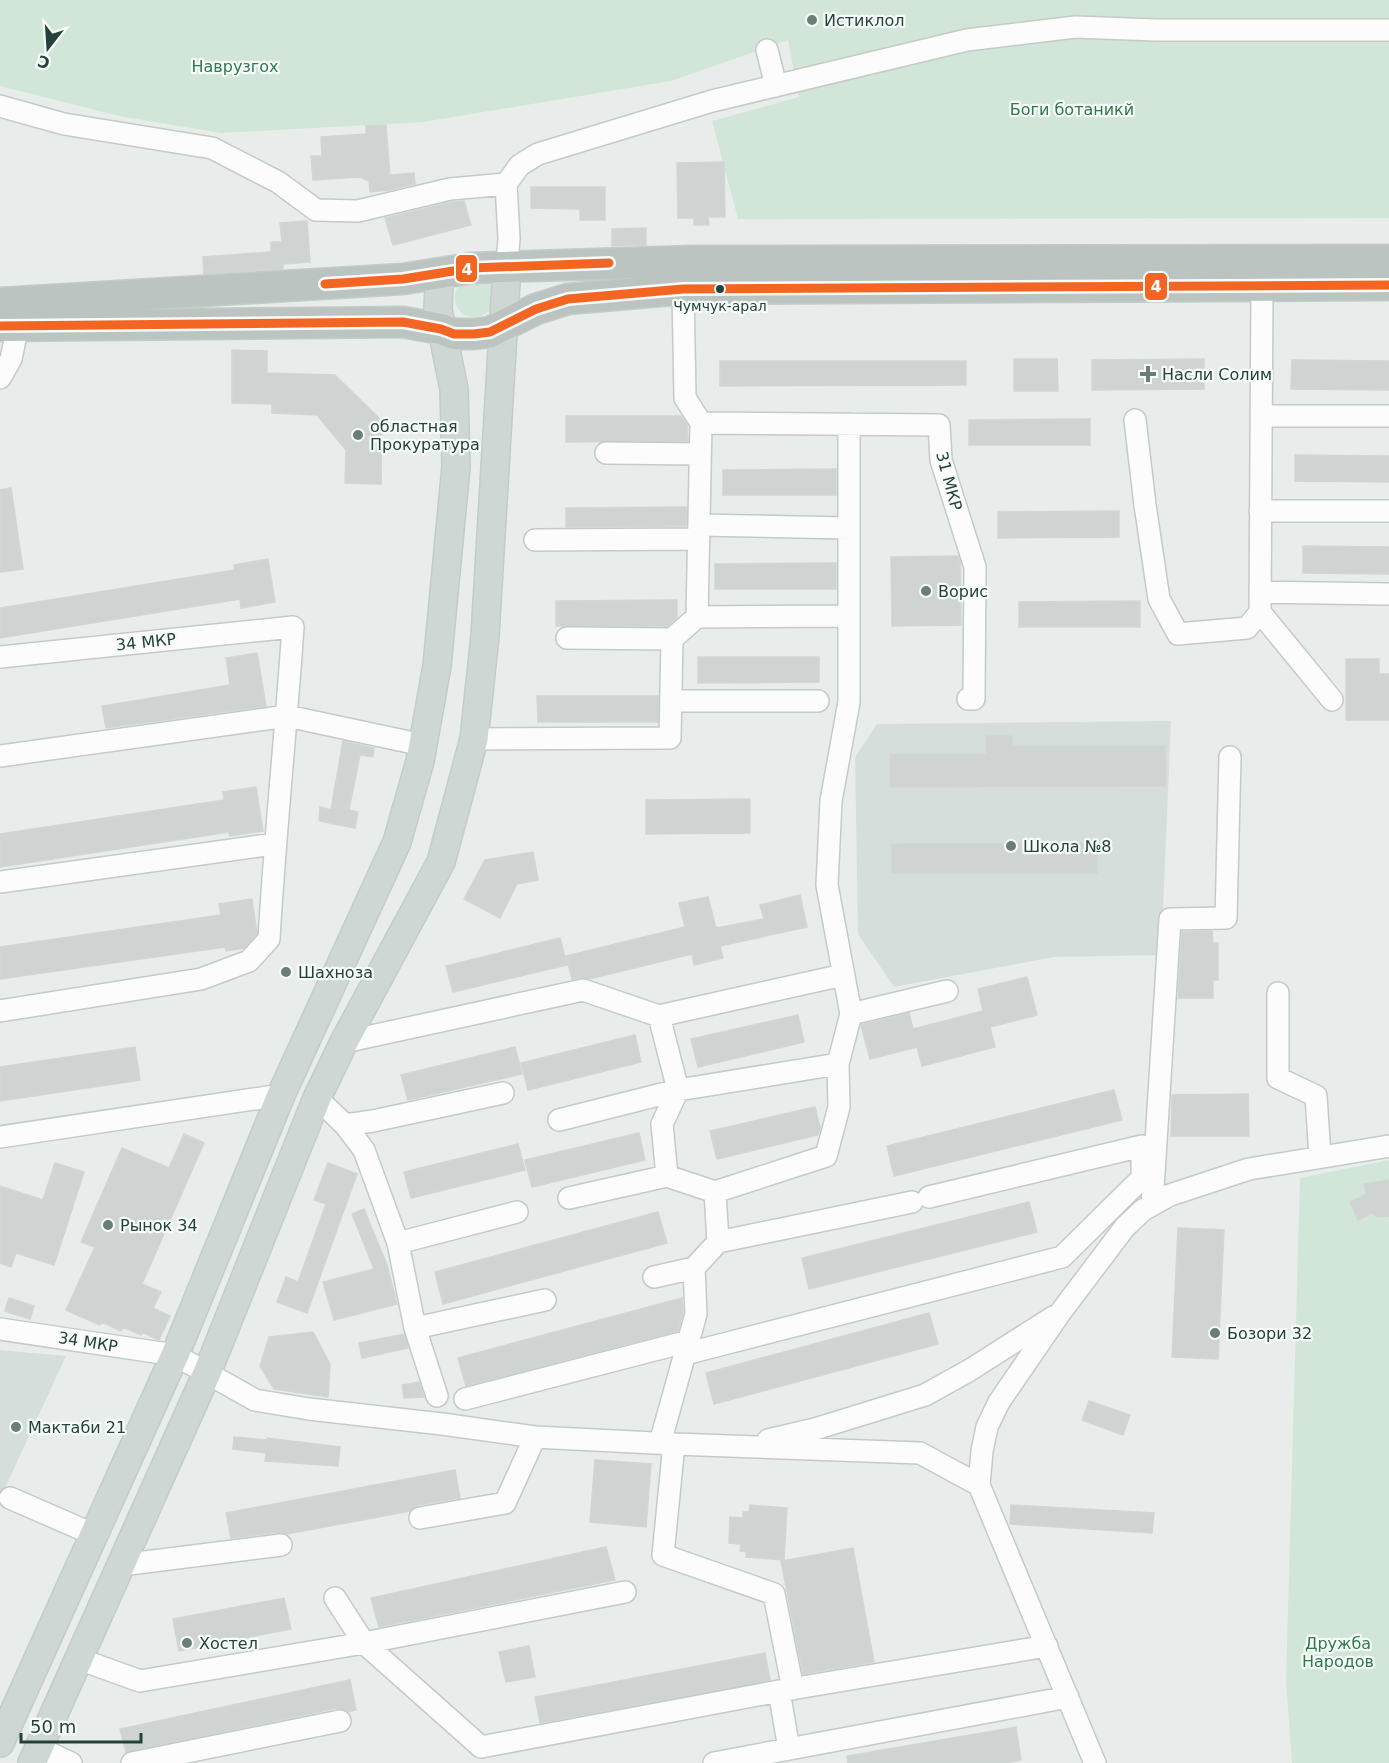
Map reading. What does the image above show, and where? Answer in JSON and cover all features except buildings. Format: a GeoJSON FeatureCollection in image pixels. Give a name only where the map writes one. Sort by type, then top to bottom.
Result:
{"type":"FeatureCollection","features":[{"type":"Feature","properties":{"kind":"highway"},"geometry":{"type":"LineString","coordinates":[[6,318],[403,279],[444,272],[507,266],[705,261],[1389,260]]}},
{"type":"Feature","properties":{"kind":"highway"},"geometry":{"type":"LineString","coordinates":[[6,318],[403,322],[441,329],[454,334],[474,334],[490,332],[536,309],[568,299],[683,290],[1389,285]]}},
{"type":"Feature","properties":{"kind":"main road"},"geometry":{"type":"LineString","coordinates":[[35,1755],[207,1373],[317,1098],[344,1042],[441,862],[474,739],[485,636],[507,266]]}},
{"type":"Feature","properties":{"kind":"main road"},"geometry":{"type":"LineString","coordinates":[[0,1743],[175,1355],[281,1095],[397,842],[423,745],[438,666],[456,467],[454,389],[441,329],[438,299],[439,285],[444,272]]}},
{"type":"Feature","properties":{"kind":"street"},"geometry":{"type":"LineString","coordinates":[[507,266],[509,238],[506,184],[520,165],[538,154],[712,101],[967,40],[1075,27],[1156,30],[1389,30]]}},
{"type":"Feature","properties":{"kind":"street"},"geometry":{"type":"LineString","coordinates":[[767,51],[776,86]]}},
{"type":"Feature","properties":{"kind":"street"},"geometry":{"type":"LineString","coordinates":[[0,106],[64,124],[212,148],[278,182],[316,210],[358,211],[450,189],[506,184]]}},
{"type":"Feature","properties":{"kind":"street"},"geometry":{"type":"LineString","coordinates":[[1135,420],[1144,505],[1159,599],[1178,634],[1247,628],[1260,602],[1262,287]]}},
{"type":"Feature","properties":{"kind":"street"},"geometry":{"type":"LineString","coordinates":[[1070,288],[1389,290]]}},
{"type":"Feature","properties":{"kind":"street"},"geometry":{"type":"LineString","coordinates":[[683,290],[685,398],[701,423],[697,616]]}},
{"type":"Feature","properties":{"kind":"street"},"geometry":{"type":"LineString","coordinates":[[0,378],[10,359],[6,318]]}},
{"type":"Feature","properties":{"kind":"street"},"geometry":{"type":"LineString","coordinates":[[1261,416],[1389,416]]}},
{"type":"Feature","properties":{"kind":"street","name":"31 МКР"},"geometry":{"type":"LineString","coordinates":[[701,423],[939,426],[941,460],[975,567],[970,699]]}},
{"type":"Feature","properties":{"kind":"street"},"geometry":{"type":"LineString","coordinates":[[569,1198],[667,1176],[715,1192],[826,1156],[838,1107],[838,1064],[851,1014],[827,885],[831,801],[849,702],[849,424]]}},
{"type":"Feature","properties":{"kind":"street"},"geometry":{"type":"LineString","coordinates":[[606,453],[700,454]]}},
{"type":"Feature","properties":{"kind":"street"},"geometry":{"type":"LineString","coordinates":[[1260,511],[1389,511]]}},
{"type":"Feature","properties":{"kind":"street"},"geometry":{"type":"LineString","coordinates":[[534,540],[849,528]]}},
{"type":"Feature","properties":{"kind":"street"},"geometry":{"type":"LineString","coordinates":[[1260,602],[1389,594]]}},
{"type":"Feature","properties":{"kind":"street"},"geometry":{"type":"LineString","coordinates":[[1260,602],[1332,700]]}},
{"type":"Feature","properties":{"kind":"street"},"geometry":{"type":"LineString","coordinates":[[567,638],[672,639],[697,616],[849,616]]}},
{"type":"Feature","properties":{"kind":"street","name":"34 МКР"},"geometry":{"type":"LineString","coordinates":[[0,657],[293,627],[287,716]]}},
{"type":"Feature","properties":{"kind":"street"},"geometry":{"type":"LineString","coordinates":[[474,739],[670,738],[672,639]]}},
{"type":"Feature","properties":{"kind":"street"},"geometry":{"type":"LineString","coordinates":[[672,701],[818,701]]}},
{"type":"Feature","properties":{"kind":"street"},"geometry":{"type":"LineString","coordinates":[[0,756],[287,716],[423,745]]}},
{"type":"Feature","properties":{"kind":"street"},"geometry":{"type":"LineString","coordinates":[[0,1011],[201,979],[249,961],[269,939],[274,844],[287,716]]}},
{"type":"Feature","properties":{"kind":"street"},"geometry":{"type":"LineString","coordinates":[[1148,1208],[1170,919],[1226,918],[1230,757]]}},
{"type":"Feature","properties":{"kind":"street"},"geometry":{"type":"LineString","coordinates":[[0,882],[274,844]]}},
{"type":"Feature","properties":{"kind":"street"},"geometry":{"type":"LineString","coordinates":[[344,1042],[583,990],[659,1016],[843,975]]}},
{"type":"Feature","properties":{"kind":"street"},"geometry":{"type":"LineString","coordinates":[[851,1014],[947,991]]}},
{"type":"Feature","properties":{"kind":"street"},"geometry":{"type":"LineString","coordinates":[[1278,993],[1278,1078],[1316,1096],[1320,1156]]}},
{"type":"Feature","properties":{"kind":"street"},"geometry":{"type":"LineString","coordinates":[[659,1016],[678,1090],[662,1124],[667,1176]]}},
{"type":"Feature","properties":{"kind":"street"},"geometry":{"type":"LineString","coordinates":[[559,1120],[678,1090],[838,1064]]}},
{"type":"Feature","properties":{"kind":"street"},"geometry":{"type":"LineString","coordinates":[[345,1125],[502,1093]]}},
{"type":"Feature","properties":{"kind":"street"},"geometry":{"type":"LineString","coordinates":[[0,1137],[281,1095]]}},
{"type":"Feature","properties":{"kind":"street"},"geometry":{"type":"LineString","coordinates":[[317,1098],[345,1125],[364,1150],[398,1243],[415,1328],[437,1396]]}},
{"type":"Feature","properties":{"kind":"street"},"geometry":{"type":"LineString","coordinates":[[654,1277],[694,1269],[718,1242],[920,1199],[1142,1146],[1142,1178],[1148,1208]]}},
{"type":"Feature","properties":{"kind":"street"},"geometry":{"type":"LineString","coordinates":[[1095,1763],[979,1485],[987,1427],[995,1411],[1060,1313],[1120,1234],[1148,1208],[1170,1195],[1250,1169],[1389,1146]]}},
{"type":"Feature","properties":{"kind":"street"},"geometry":{"type":"LineString","coordinates":[[465,1400],[1062,1257],[1142,1178]]}},
{"type":"Feature","properties":{"kind":"street"},"geometry":{"type":"LineString","coordinates":[[715,1192],[718,1242]]}},
{"type":"Feature","properties":{"kind":"street"},"geometry":{"type":"LineString","coordinates":[[398,1243],[517,1212]]}},
{"type":"Feature","properties":{"kind":"street"},"geometry":{"type":"LineString","coordinates":[[694,1269],[696,1314],[667,1444],[663,1555],[774,1594],[786,1690],[789,1749]]}},
{"type":"Feature","properties":{"kind":"street"},"geometry":{"type":"LineString","coordinates":[[415,1328],[545,1300]]}},
{"type":"Feature","properties":{"kind":"street"},"geometry":{"type":"LineString","coordinates":[[667,1444],[772,1439],[815,1430],[925,1395],[970,1370],[1060,1313]]}},
{"type":"Feature","properties":{"kind":"street","name":"34 МКР"},"geometry":{"type":"LineString","coordinates":[[0,1329],[175,1355]]}},
{"type":"Feature","properties":{"kind":"street"},"geometry":{"type":"LineString","coordinates":[[175,1355],[255,1400],[309,1409],[535,1437],[920,1453],[979,1485]]}},
{"type":"Feature","properties":{"kind":"street"},"geometry":{"type":"LineString","coordinates":[[420,1518],[505,1503],[535,1437]]}},
{"type":"Feature","properties":{"kind":"street"},"geometry":{"type":"LineString","coordinates":[[10,1498],[95,1536]]}},
{"type":"Feature","properties":{"kind":"street"},"geometry":{"type":"LineString","coordinates":[[121,1565],[281,1545]]}},
{"type":"Feature","properties":{"kind":"street"},"geometry":{"type":"LineString","coordinates":[[79,1659],[140,1681],[364,1643],[625,1592]]}},
{"type":"Feature","properties":{"kind":"street"},"geometry":{"type":"LineString","coordinates":[[334,1598],[364,1643],[479,1755],[786,1690],[1047,1646]]}},
{"type":"Feature","properties":{"kind":"street"},"geometry":{"type":"LineString","coordinates":[[714,1763],[1068,1697]]}},
{"type":"Feature","properties":{"kind":"street"},"geometry":{"type":"LineString","coordinates":[[132,1763],[340,1721]]}},
{"type":"Feature","properties":{"kind":"street"},"geometry":{"type":"LineString","coordinates":[[35,1755],[71,1763]]}},
{"type":"Feature","properties":{"kind":"shaded area","name":"Школа №8"},"geometry":{"type":"Polygon","coordinates":[[[1171,721],[1161,955],[1054,957],[894,987],[858,934],[855,757],[877,724],[1171,721]]]}},
{"type":"Feature","properties":{"kind":"shaded area","name":"Мактаби 21"},"geometry":{"type":"Polygon","coordinates":[[[0,1350],[66,1356],[0,1499],[0,1350]]]}},
{"type":"Feature","properties":{"kind":"green space","name":"Боги ботаникй"},"geometry":{"type":"Polygon","coordinates":[[[0,0],[1389,0],[1389,218],[738,219],[712,121],[799,97],[788,40],[671,81],[423,122],[221,133],[119,116],[0,86],[0,0]]]}},
{"type":"Feature","properties":{"kind":"green space"},"geometry":{"type":"Polygon","coordinates":[[[486,280],[494,291],[494,305],[487,313],[479,317],[463,314],[455,301],[460,283],[486,280]]]}},
{"type":"Feature","properties":{"kind":"green space","name":"Дружба Народов"},"geometry":{"type":"Polygon","coordinates":[[[1389,1160],[1389,1763],[1292,1763],[1286,1681],[1300,1178],[1389,1160]]]}},
{"type":"Feature","properties":{"kind":"transit line","name":"4"},"geometry":{"type":"LineString","coordinates":[[325,284],[403,279],[472,268],[609,263]]}},
{"type":"Feature","properties":{"kind":"transit line","name":"4"},"geometry":{"type":"LineString","coordinates":[[0,326],[403,322],[441,329],[454,334],[474,334],[490,332],[536,309],[568,299],[683,289],[1389,285]]}},
{"type":"Feature","properties":{"kind":"place","name":"Истиклол"},"geometry":{"type":"Point","coordinates":[812,20]}},
{"type":"Feature","properties":{"kind":"place","name":"Чумчук-арал"},"geometry":{"type":"Point","coordinates":[720,289]}},
{"type":"Feature","properties":{"kind":"place","name":"Насли Солим"},"geometry":{"type":"Point","coordinates":[1148,374]}},
{"type":"Feature","properties":{"kind":"place","name":"областная Прокуратура"},"geometry":{"type":"Point","coordinates":[358,435]}},
{"type":"Feature","properties":{"kind":"place","name":"Ворис"},"geometry":{"type":"Point","coordinates":[926,591]}},
{"type":"Feature","properties":{"kind":"place","name":"Школа №8"},"geometry":{"type":"Point","coordinates":[1011,846]}},
{"type":"Feature","properties":{"kind":"place","name":"Шахноза"},"geometry":{"type":"Point","coordinates":[286,972]}},
{"type":"Feature","properties":{"kind":"place","name":"Рынок 34"},"geometry":{"type":"Point","coordinates":[108,1225]}},
{"type":"Feature","properties":{"kind":"place","name":"Бозори 32"},"geometry":{"type":"Point","coordinates":[1215,1333]}},
{"type":"Feature","properties":{"kind":"place","name":"Мактаби 21"},"geometry":{"type":"Point","coordinates":[16,1427]}},
{"type":"Feature","properties":{"kind":"place","name":"Хостел"},"geometry":{"type":"Point","coordinates":[187,1643]}},
{"type":"Feature","properties":{"kind":"park label","name":"Наврузгох"},"geometry":{"type":"Point","coordinates":[235,66]}}]}
